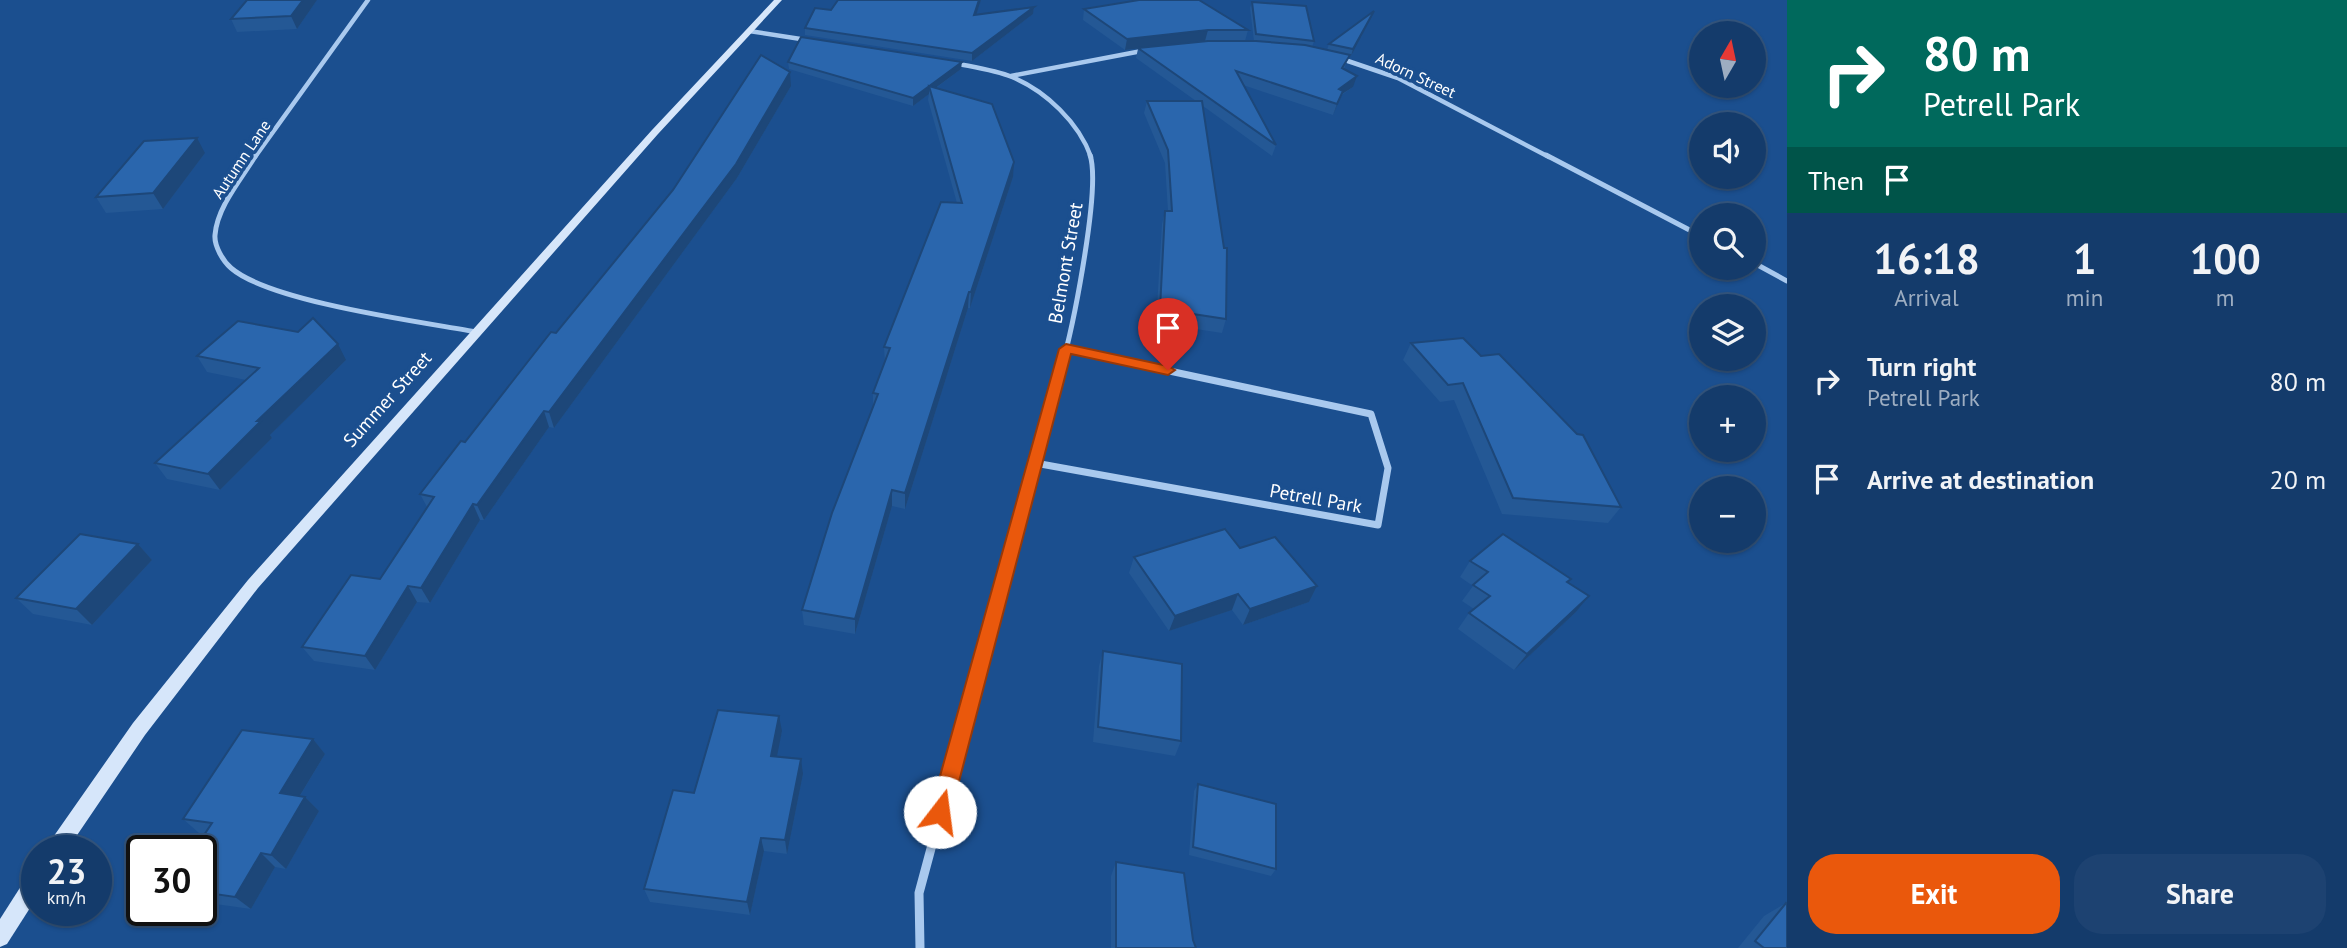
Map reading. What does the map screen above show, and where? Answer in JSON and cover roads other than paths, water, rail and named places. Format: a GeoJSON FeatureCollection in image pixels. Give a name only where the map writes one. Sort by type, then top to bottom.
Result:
{"type":"FeatureCollection","features":[{"type":"Feature","properties":{"kind":"street","name":"Autumn Lane"},"geometry":{"type":"LineString","coordinates":[[368,0],[247,169],[220,214],[215,235],[219,252],[233,270],[267,286],[333,304],[477,332]]}},
{"type":"Feature","properties":{"kind":"street","name":"Summer Street"},"geometry":{"type":"LineString","coordinates":[[66,835],[139,729],[253,584],[778,0]]}},
{"type":"Feature","properties":{"kind":"street"},"geometry":{"type":"LineString","coordinates":[[749,31],[814,41]]}},
{"type":"Feature","properties":{"kind":"street"},"geometry":{"type":"LineString","coordinates":[[1010,76],[1149,49]]}},
{"type":"Feature","properties":{"kind":"street","name":"Adorn Street"},"geometry":{"type":"LineString","coordinates":[[1332,57],[1398,78],[1689,230]]}},
{"type":"Feature","properties":{"kind":"street","name":"Belmont Street"},"geometry":{"type":"LineString","coordinates":[[920,948],[919,893],[1066,349],[1093,199],[1094,166],[1086,143],[1071,121],[1039,92],[1010,76],[944,61]]}},
{"type":"Feature","properties":{"kind":"street"},"geometry":{"type":"LineString","coordinates":[[1766,270],[1787,281]]}},
{"type":"Feature","properties":{"kind":"street","name":"Petrell Park"},"geometry":{"type":"LineString","coordinates":[[1035,463],[1378,525],[1388,468],[1371,414],[1066,349]]}},
{"type":"Feature","properties":{"kind":"street"},"geometry":{"type":"LineString","coordinates":[[0,937],[21,904]]}}]}
